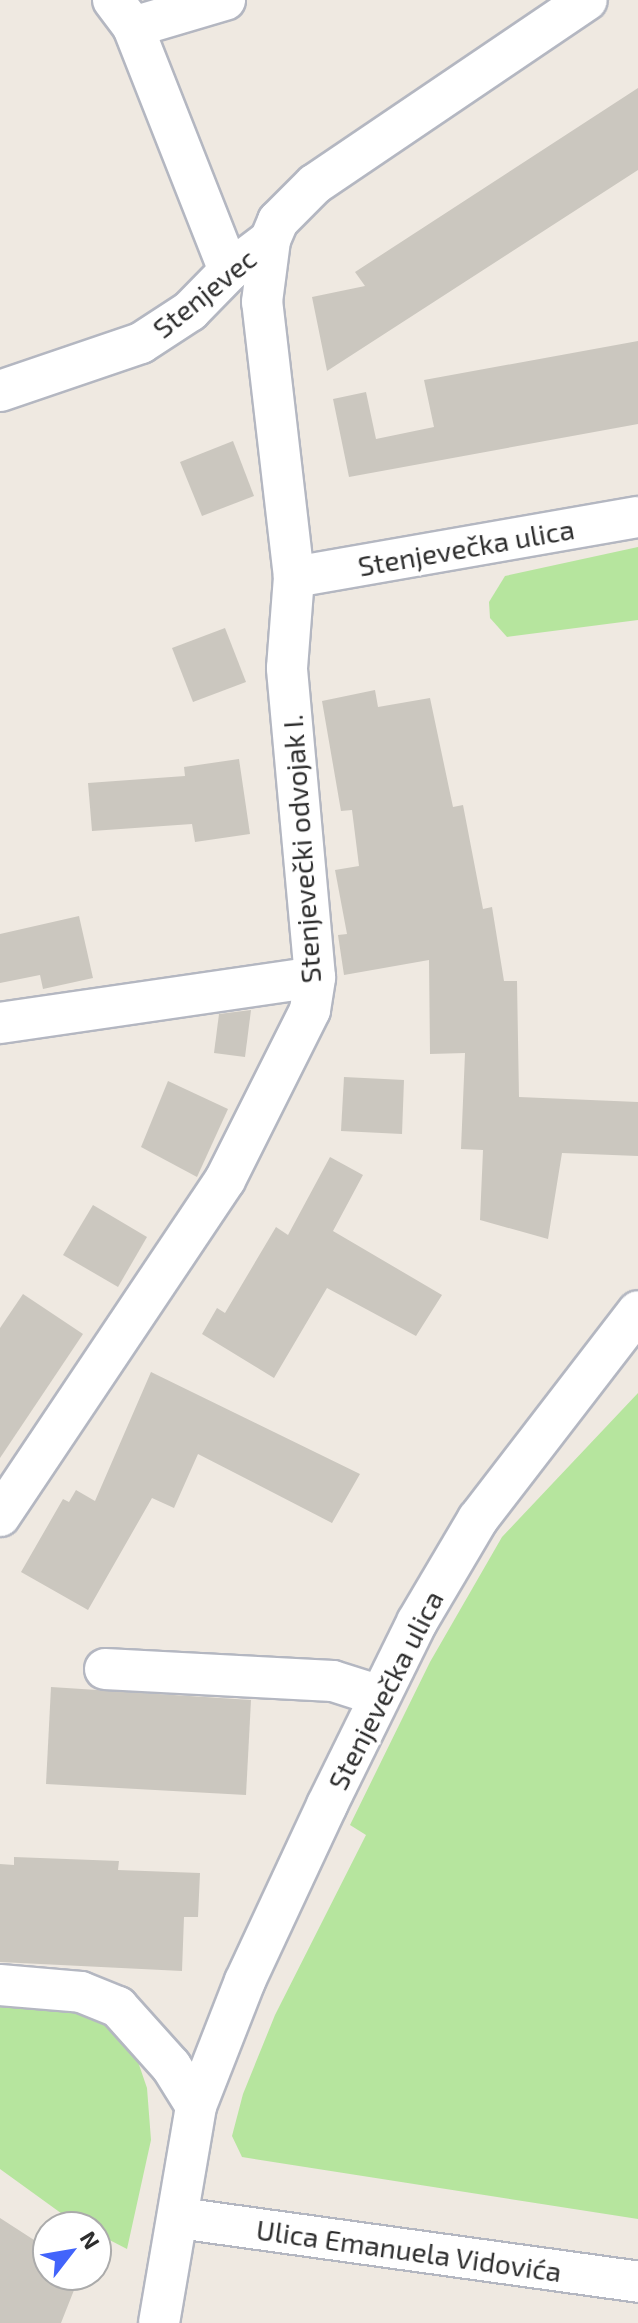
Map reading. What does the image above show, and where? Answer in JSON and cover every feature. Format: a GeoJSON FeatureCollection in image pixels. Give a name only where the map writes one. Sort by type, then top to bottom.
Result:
{"type":"FeatureCollection","features":[{"type":"Feature","properties":{"kind":"street"},"geometry":{"type":"LineString","coordinates":[[225,0],[123,13],[229,271]]}},
{"type":"Feature","properties":{"kind":"street"},"geometry":{"type":"LineString","coordinates":[[270,240],[278,221],[315,184],[587,0]]}},
{"type":"Feature","properties":{"kind":"street","name":"Stenjevec"},"geometry":{"type":"LineString","coordinates":[[0,391],[141,343],[190,311],[229,271],[270,240]]}},
{"type":"Feature","properties":{"kind":"street","name":"Stenjevečki odvojak I."},"geometry":{"type":"LineString","coordinates":[[0,1516],[225,1180],[310,1010],[315,977],[287,668],[294,577],[266,363],[262,302],[270,240]]}},
{"type":"Feature","properties":{"kind":"street","name":"Stenjevečka ulica"},"geometry":{"type":"LineString","coordinates":[[294,577],[638,517]]}},
{"type":"Feature","properties":{"kind":"street"},"geometry":{"type":"LineString","coordinates":[[0,1023],[315,977]]}},
{"type":"Feature","properties":{"kind":"street","name":"Stenjevečka ulica"},"geometry":{"type":"LineString","coordinates":[[159,2323],[196,2106],[245,1981],[380,1696],[478,1519],[638,1311]]}},
{"type":"Feature","properties":{"kind":"street"},"geometry":{"type":"LineString","coordinates":[[105,1669],[333,1681],[380,1696]]}},
{"type":"Feature","properties":{"kind":"street"},"geometry":{"type":"LineString","coordinates":[[0,1985],[81,1992],[118,2007],[150,2039],[196,2106]]}},
{"type":"Feature","properties":{"kind":"street","name":"Ulica Emanuela Vidovića"},"geometry":{"type":"LineString","coordinates":[[179,2218],[638,2282]]}},
{"type":"Feature","properties":{"kind":"green space"},"geometry":{"type":"Polygon","coordinates":[[[638,547],[638,620],[507,637],[490,618],[489,602],[505,576],[638,547]]]}},
{"type":"Feature","properties":{"kind":"green space"},"geometry":{"type":"Polygon","coordinates":[[[638,1393],[638,2219],[242,2157],[232,2136],[243,2094],[275,2015],[366,1835],[350,1825],[430,1662],[502,1537],[638,1393]]]}},
{"type":"Feature","properties":{"kind":"green space"},"geometry":{"type":"Polygon","coordinates":[[[0,1997],[79,2007],[110,2026],[135,2053],[147,2088],[151,2140],[127,2249],[112,2241],[112,2211],[58,2211],[0,2169],[0,1997]]]}},
{"type":"Feature","properties":{"kind":"building"},"geometry":{"type":"Polygon","coordinates":[[[638,88],[638,170],[327,371],[312,297],[365,286],[355,272],[638,88]]]}},
{"type":"Feature","properties":{"kind":"building"},"geometry":{"type":"Polygon","coordinates":[[[638,341],[638,424],[349,477],[333,399],[366,392],[376,439],[434,427],[424,380],[638,341]]]}},
{"type":"Feature","properties":{"kind":"building"},"geometry":{"type":"Polygon","coordinates":[[[233,441],[254,496],[202,516],[180,462],[233,441]]]}},
{"type":"Feature","properties":{"kind":"building"},"geometry":{"type":"Polygon","coordinates":[[[225,628],[246,682],[193,702],[172,648],[225,628]]]}},
{"type":"Feature","properties":{"kind":"building"},"geometry":{"type":"Polygon","coordinates":[[[375,690],[378,707],[430,698],[453,807],[463,805],[483,909],[492,907],[504,981],[517,981],[519,1097],[638,1102],[638,1156],[562,1153],[548,1239],[480,1220],[483,1150],[461,1149],[465,1053],[430,1054],[429,960],[344,975],[338,935],[347,934],[335,870],[359,866],[352,810],[341,811],[322,701],[375,690]]]}},
{"type":"Feature","properties":{"kind":"building"},"geometry":{"type":"Polygon","coordinates":[[[239,759],[250,834],[195,842],[192,824],[92,831],[88,783],[185,776],[184,767],[239,759]]]}},
{"type":"Feature","properties":{"kind":"building"},"geometry":{"type":"Polygon","coordinates":[[[79,916],[93,978],[43,989],[40,975],[0,983],[0,934],[79,916]]]}},
{"type":"Feature","properties":{"kind":"building"},"geometry":{"type":"Polygon","coordinates":[[[251,1010],[245,1057],[214,1053],[219,1014],[251,1010]]]}},
{"type":"Feature","properties":{"kind":"building"},"geometry":{"type":"Polygon","coordinates":[[[344,1077],[404,1080],[402,1134],[341,1131],[344,1077]]]}},
{"type":"Feature","properties":{"kind":"building"},"geometry":{"type":"Polygon","coordinates":[[[168,1081],[228,1109],[197,1177],[141,1147],[168,1081]]]}},
{"type":"Feature","properties":{"kind":"building"},"geometry":{"type":"Polygon","coordinates":[[[330,1157],[363,1175],[333,1231],[442,1295],[416,1336],[327,1288],[274,1378],[202,1334],[217,1308],[225,1313],[276,1227],[288,1235],[330,1157]]]}},
{"type":"Feature","properties":{"kind":"building"},"geometry":{"type":"Polygon","coordinates":[[[93,1205],[147,1237],[118,1287],[63,1255],[93,1205]]]}},
{"type":"Feature","properties":{"kind":"building"},"geometry":{"type":"Polygon","coordinates":[[[23,1294],[83,1334],[0,1458],[0,1328],[23,1294]]]}},
{"type":"Feature","properties":{"kind":"building"},"geometry":{"type":"Polygon","coordinates":[[[151,1372],[360,1474],[332,1523],[198,1454],[174,1508],[152,1498],[88,1610],[21,1572],[63,1499],[69,1502],[76,1490],[95,1501],[151,1372]]]}},
{"type":"Feature","properties":{"kind":"building"},"geometry":{"type":"Polygon","coordinates":[[[51,1687],[251,1700],[246,1795],[46,1784],[51,1687]]]}},
{"type":"Feature","properties":{"kind":"building"},"geometry":{"type":"Polygon","coordinates":[[[14,1857],[119,1861],[118,1870],[200,1873],[198,1917],[184,1917],[182,1971],[0,1962],[0,1864],[14,1865],[14,1857]]]}},
{"type":"Feature","properties":{"kind":"building"},"geometry":{"type":"Polygon","coordinates":[[[0,2218],[32,2239],[32,2291],[74,2291],[61,2323],[0,2323],[0,2218]]]}}]}
